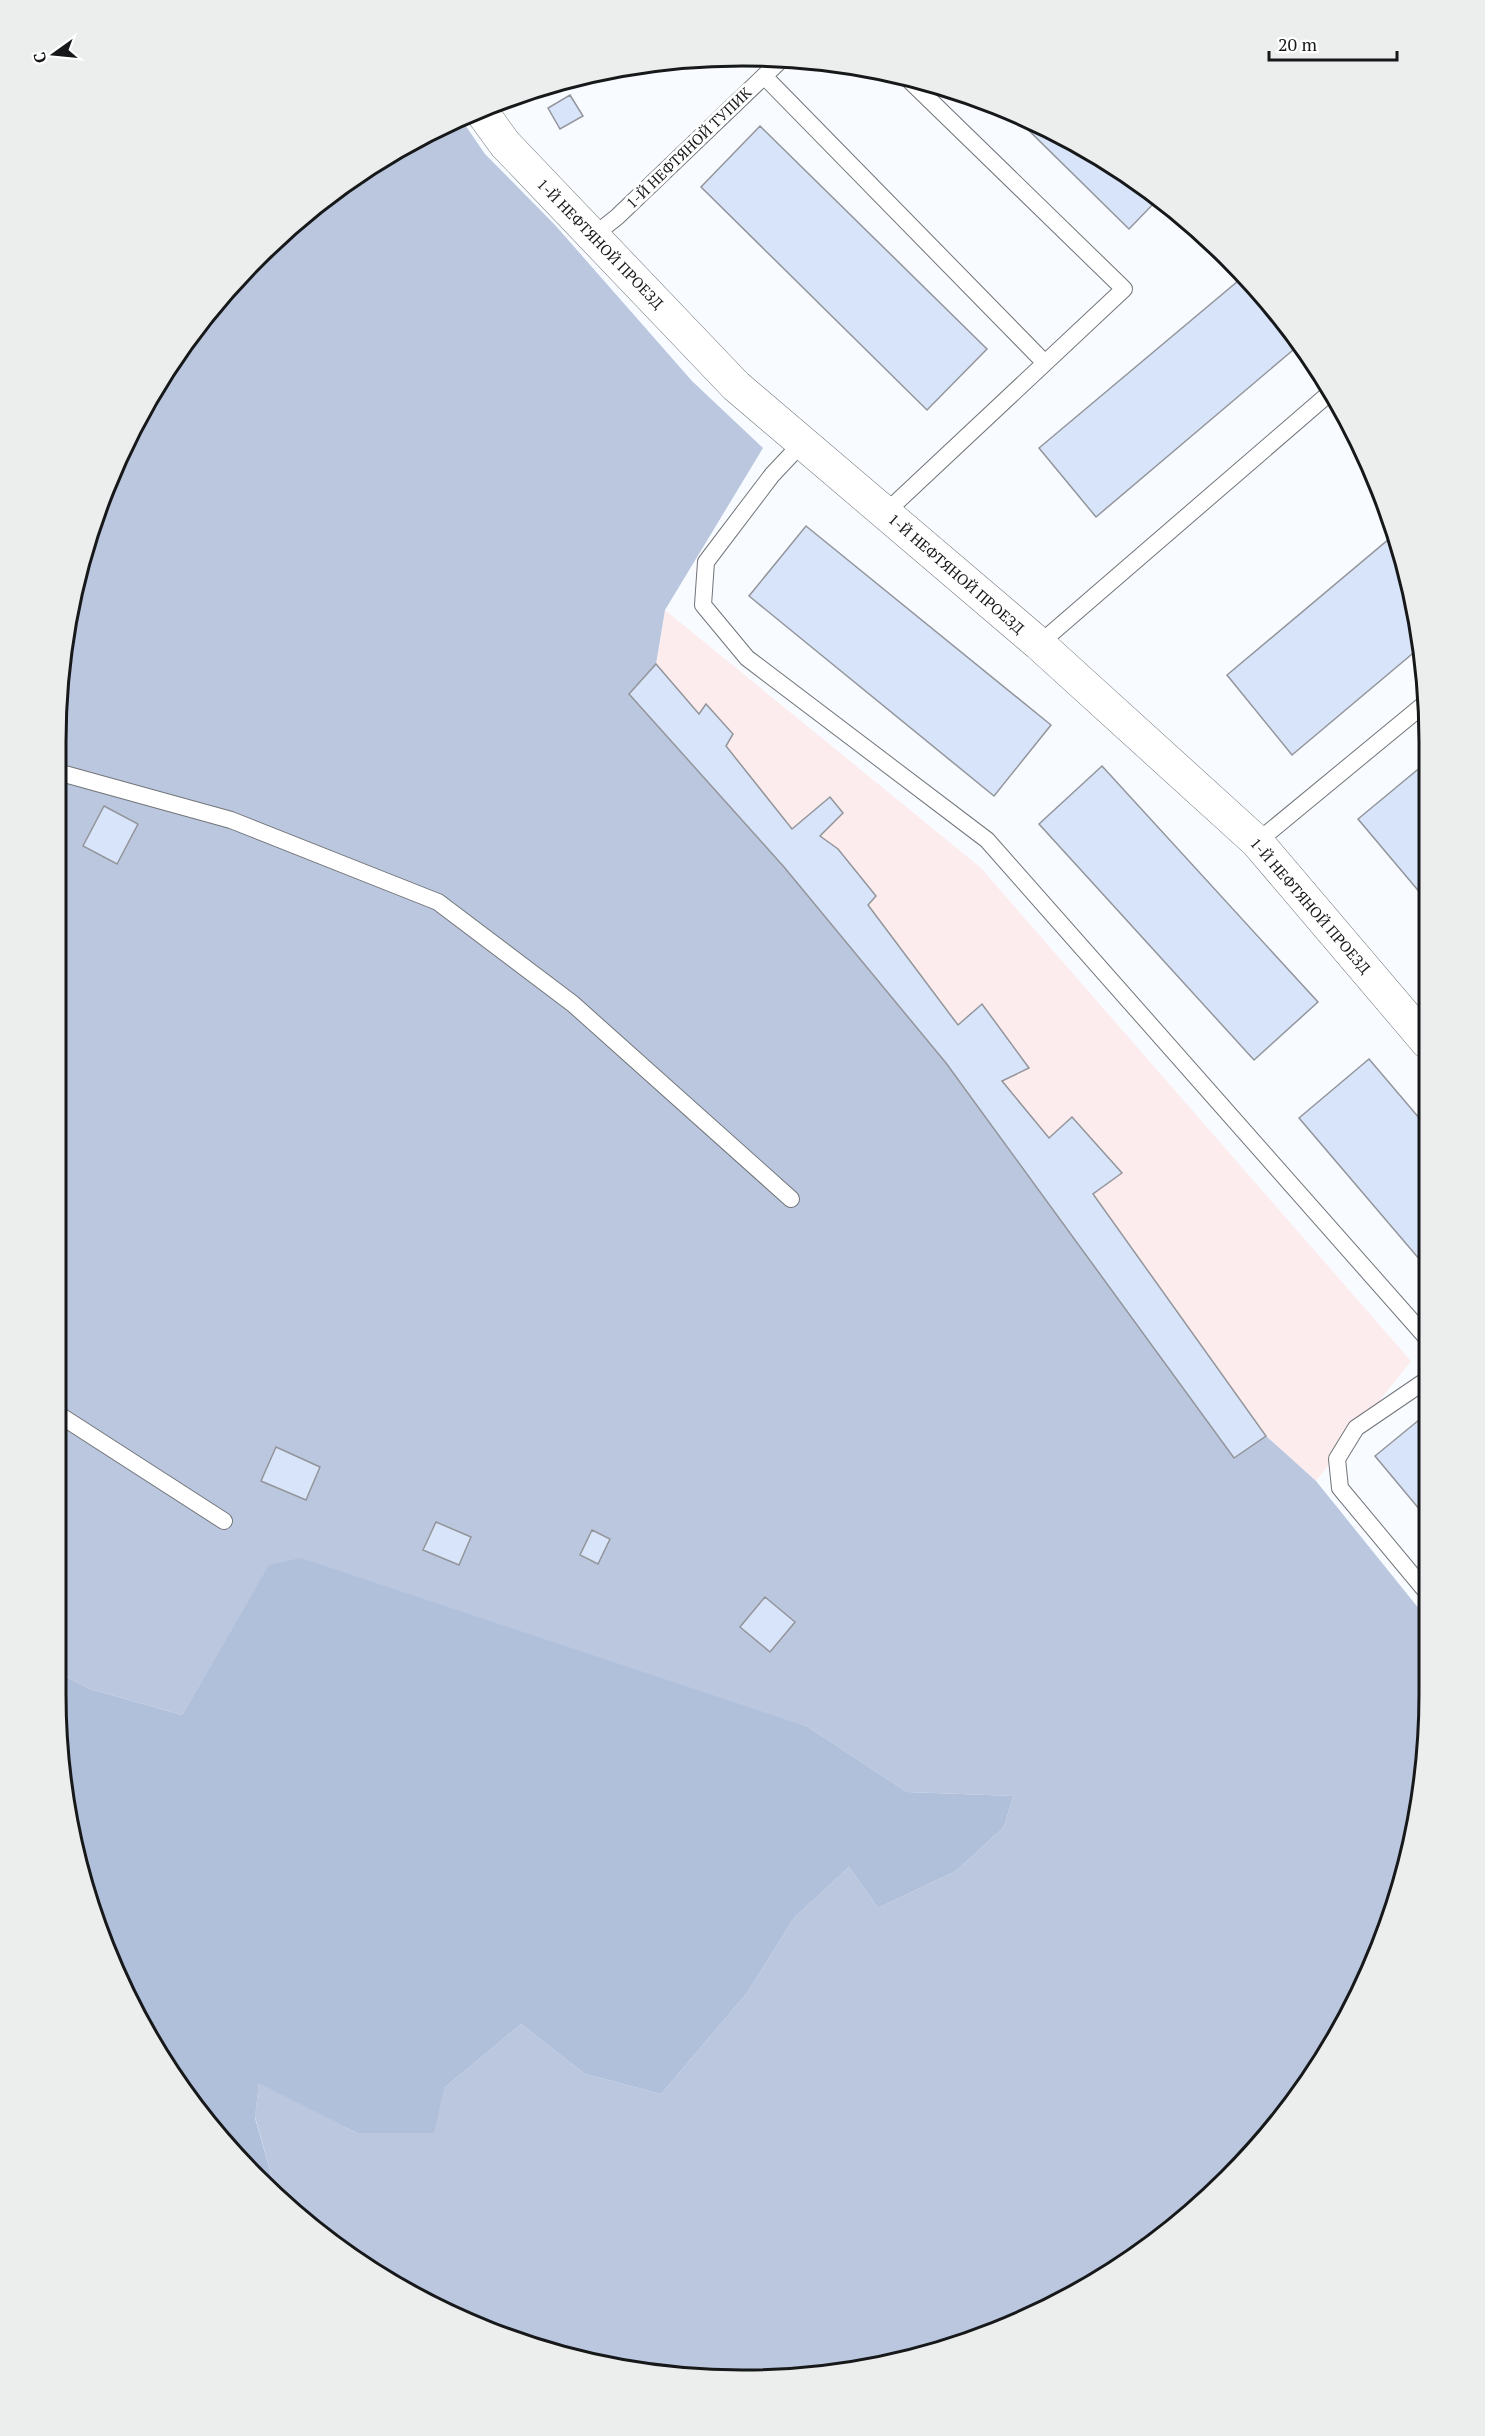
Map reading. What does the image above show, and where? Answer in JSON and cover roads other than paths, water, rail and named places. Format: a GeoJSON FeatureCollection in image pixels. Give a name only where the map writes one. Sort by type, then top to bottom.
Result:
{"type":"FeatureCollection","features":[{"type":"Feature","properties":{"kind":"street","name":"1-Й НЕФТЯНОЙ ПРОЕЗД"},"geometry":{"type":"LineString","coordinates":[[485,117],[505,144],[736,386],[1039,644],[1257,842],[1419,1033]]}},
{"type":"Feature","properties":{"kind":"lane","name":"1-Й НЕФТЯНОЙ ТУПИК"},"geometry":{"type":"LineString","coordinates":[[593,236],[617,217],[774,67]]}},
{"type":"Feature","properties":{"kind":"lane"},"geometry":{"type":"LineString","coordinates":[[764,76],[1045,363]]}},
{"type":"Feature","properties":{"kind":"lane"},"geometry":{"type":"LineString","coordinates":[[885,513],[1124,289],[919,89]]}},
{"type":"Feature","properties":{"kind":"lane"},"geometry":{"type":"LineString","coordinates":[[1039,644],[1324,398]]}},
{"type":"Feature","properties":{"kind":"lane"},"geometry":{"type":"LineString","coordinates":[[802,442],[772,475],[706,562],[703,605],[747,658],[987,840],[1419,1329]]}},
{"type":"Feature","properties":{"kind":"lane"},"geometry":{"type":"LineString","coordinates":[[1257,842],[1418,709]]}},
{"type":"Feature","properties":{"kind":"lane"},"geometry":{"type":"LineString","coordinates":[[66,774],[231,820],[438,902],[573,1004],[792,1199]]}},
{"type":"Feature","properties":{"kind":"lane"},"geometry":{"type":"LineString","coordinates":[[1419,1385],[1356,1428],[1337,1459],[1340,1488],[1419,1583]]}},
{"type":"Feature","properties":{"kind":"lane"},"geometry":{"type":"LineString","coordinates":[[66,1419],[224,1521]]}}]}
